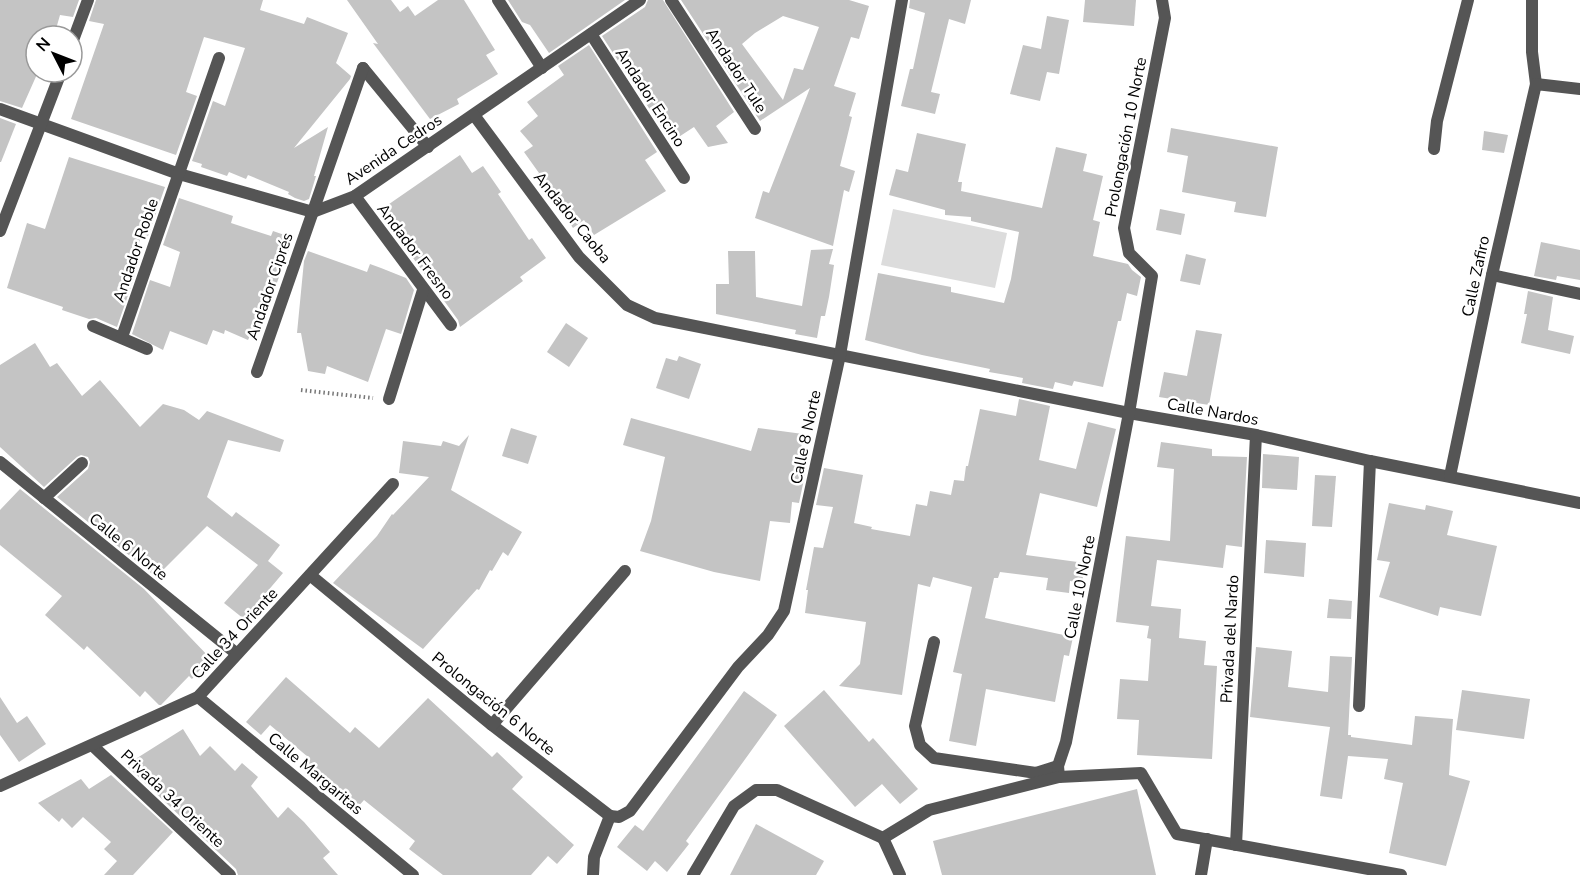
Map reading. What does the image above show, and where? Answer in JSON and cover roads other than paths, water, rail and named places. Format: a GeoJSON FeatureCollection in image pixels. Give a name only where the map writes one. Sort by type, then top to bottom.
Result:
{"type":"FeatureCollection","features":[{"type":"Feature","properties":{"kind":"street"},"geometry":{"type":"LineString","coordinates":[[79,24],[88,0]]}},
{"type":"Feature","properties":{"kind":"street"},"geometry":{"type":"LineString","coordinates":[[498,0],[542,68]]}},
{"type":"Feature","properties":{"kind":"street","name":"Avenida Cedros"},"geometry":{"type":"LineString","coordinates":[[313,212],[355,196],[640,0]]}},
{"type":"Feature","properties":{"kind":"street","name":"Andador Tule"},"geometry":{"type":"LineString","coordinates":[[671,0],[756,129]]}},
{"type":"Feature","properties":{"kind":"street","name":"Calle 8 Norte"},"geometry":{"type":"LineString","coordinates":[[610,816],[619,817],[630,811],[738,667],[768,635],[784,611],[840,355],[902,0]]}},
{"type":"Feature","properties":{"kind":"street","name":"Prolongación 10 Norte"},"geometry":{"type":"LineString","coordinates":[[1129,413],[1152,276],[1129,253],[1124,228],[1164,18],[1162,0]]}},
{"type":"Feature","properties":{"kind":"street"},"geometry":{"type":"LineString","coordinates":[[1434,149],[1437,122],[1468,0]]}},
{"type":"Feature","properties":{"kind":"street"},"geometry":{"type":"LineString","coordinates":[[1532,0],[1532,52],[1536,84],[1580,89]]}},
{"type":"Feature","properties":{"kind":"street","name":"Andador Encino"},"geometry":{"type":"LineString","coordinates":[[591,34],[684,178]]}},
{"type":"Feature","properties":{"kind":"street","name":"Andador Roble"},"geometry":{"type":"LineString","coordinates":[[122,337],[219,58]]}},
{"type":"Feature","properties":{"kind":"street","name":"Andador Ciprés"},"geometry":{"type":"LineString","coordinates":[[257,372],[363,68],[428,147]]}},
{"type":"Feature","properties":{"kind":"street"},"geometry":{"type":"LineString","coordinates":[[0,231],[57,84]]}},
{"type":"Feature","properties":{"kind":"street","name":"Calle Zafiro"},"geometry":{"type":"LineString","coordinates":[[1450,476],[1492,275],[1536,84]]}},
{"type":"Feature","properties":{"kind":"street"},"geometry":{"type":"LineString","coordinates":[[0,109],[179,174],[313,212]]}},
{"type":"Feature","properties":{"kind":"street","name":"Andador Caoba"},"geometry":{"type":"LineString","coordinates":[[474,115],[579,256],[627,305],[655,318],[840,355]]}},
{"type":"Feature","properties":{"kind":"street","name":"Andador Fresno"},"geometry":{"type":"LineString","coordinates":[[355,196],[423,290],[451,324]]}},
{"type":"Feature","properties":{"kind":"street"},"geometry":{"type":"LineString","coordinates":[[1492,275],[1580,294]]}},
{"type":"Feature","properties":{"kind":"street"},"geometry":{"type":"LineString","coordinates":[[389,399],[423,290]]}},
{"type":"Feature","properties":{"kind":"street"},"geometry":{"type":"LineString","coordinates":[[93,326],[147,349]]}},
{"type":"Feature","properties":{"kind":"street","name":"Calle Nardos"},"geometry":{"type":"LineString","coordinates":[[840,355],[1129,413],[1256,435],[1370,461],[1580,502]]}},
{"type":"Feature","properties":{"kind":"street","name":"Calle 10 Norte"},"geometry":{"type":"LineString","coordinates":[[1058,771],[1066,742],[1129,413]]}},
{"type":"Feature","properties":{"kind":"street","name":"Privada del Nardo"},"geometry":{"type":"LineString","coordinates":[[1236,845],[1256,435]]}},
{"type":"Feature","properties":{"kind":"street"},"geometry":{"type":"LineString","coordinates":[[1359,706],[1370,461]]}},
{"type":"Feature","properties":{"kind":"street","name":"Calle 6 Norte"},"geometry":{"type":"LineString","coordinates":[[0,462],[237,654]]}},
{"type":"Feature","properties":{"kind":"street"},"geometry":{"type":"LineString","coordinates":[[44,498],[82,463]]}},
{"type":"Feature","properties":{"kind":"street","name":"Calle 34 Oriente"},"geometry":{"type":"LineString","coordinates":[[0,786],[198,697],[393,484]]}},
{"type":"Feature","properties":{"kind":"street"},"geometry":{"type":"LineString","coordinates":[[492,725],[625,571]]}},
{"type":"Feature","properties":{"kind":"street","name":"Prolongación 6 Norte"},"geometry":{"type":"LineString","coordinates":[[309,575],[492,725],[610,816]]}},
{"type":"Feature","properties":{"kind":"street"},"geometry":{"type":"LineString","coordinates":[[934,642],[915,726],[920,745],[934,758],[1036,773],[1058,771],[1141,773],[1177,834],[1401,875]]}},
{"type":"Feature","properties":{"kind":"street","name":"Calle Margaritas"},"geometry":{"type":"LineString","coordinates":[[198,697],[413,875]]}},
{"type":"Feature","properties":{"kind":"street","name":"Privada 34 Oriente"},"geometry":{"type":"LineString","coordinates":[[93,746],[230,875]]}},
{"type":"Feature","properties":{"kind":"street"},"geometry":{"type":"LineString","coordinates":[[884,838],[929,810],[1058,771]]}},
{"type":"Feature","properties":{"kind":"street"},"geometry":{"type":"LineString","coordinates":[[693,875],[734,806],[756,790],[777,789],[884,838],[900,875]]}},
{"type":"Feature","properties":{"kind":"street"},"geometry":{"type":"LineString","coordinates":[[592,875],[594,856],[610,816]]}},
{"type":"Feature","properties":{"kind":"street"},"geometry":{"type":"LineString","coordinates":[[1201,875],[1207,839]]}},
{"type":"Feature","properties":{"kind":"street"},"geometry":{"type":"LineString","coordinates":[[398,862],[398,875]]}}]}
